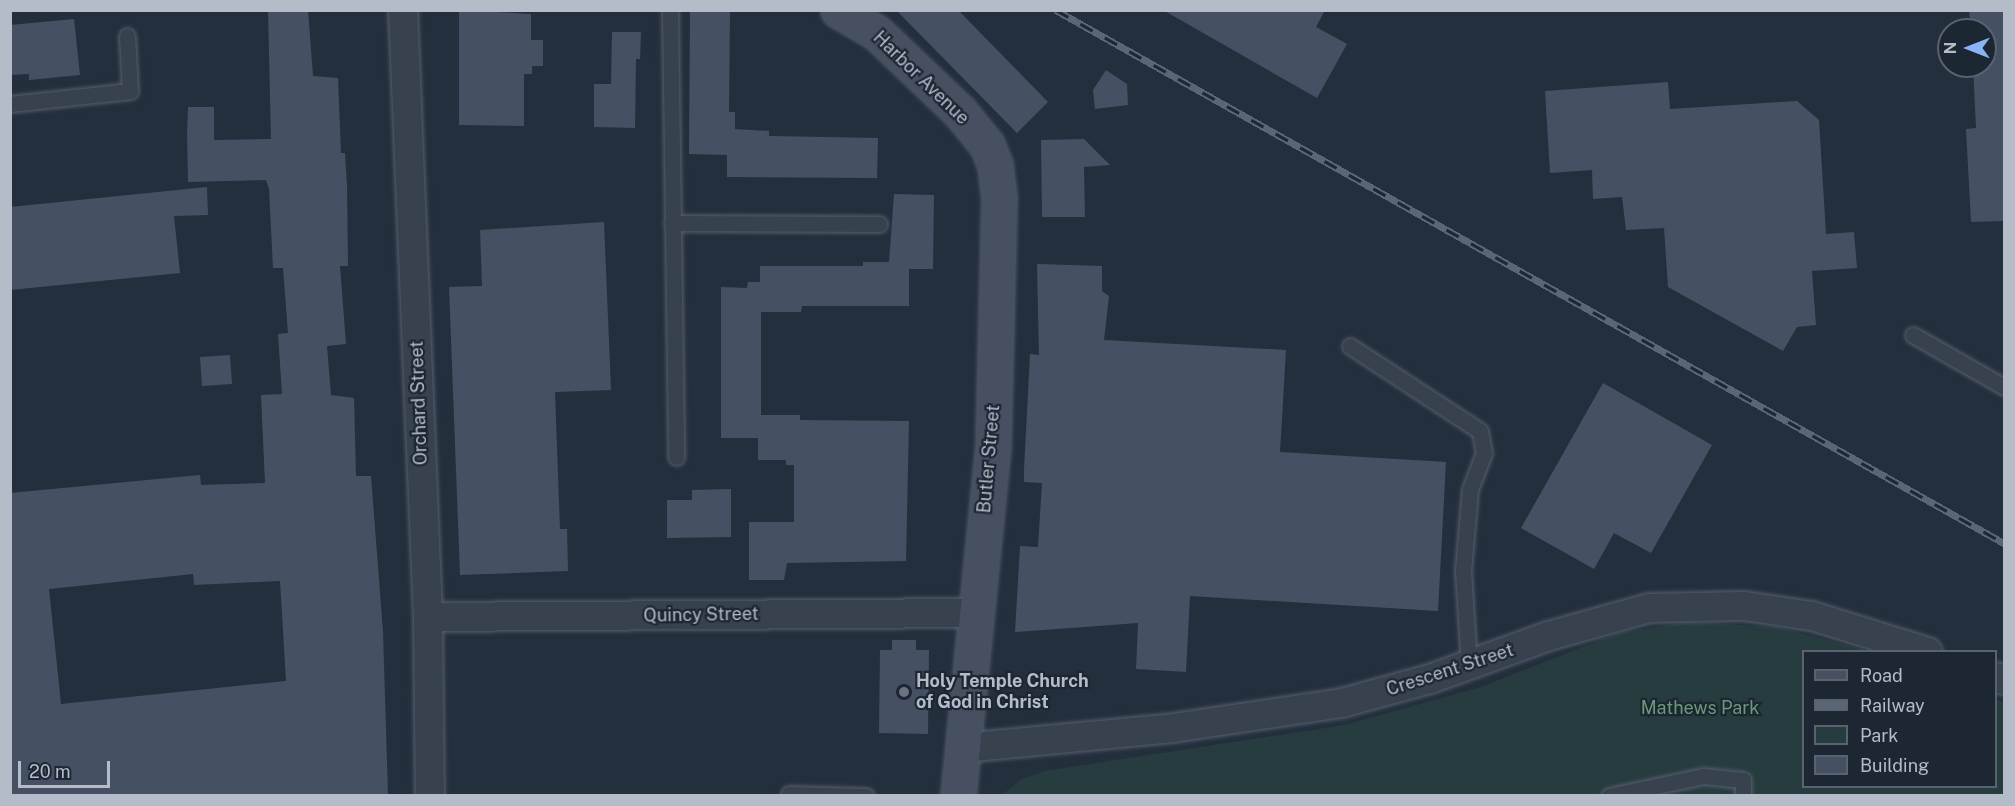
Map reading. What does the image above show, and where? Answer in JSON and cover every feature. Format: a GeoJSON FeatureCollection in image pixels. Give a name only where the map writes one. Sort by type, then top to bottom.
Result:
{"type":"FeatureCollection","features":[{"type":"Feature","properties":{"kind":"main road","name":"Harbor Avenue"},"geometry":{"type":"LineString","coordinates":[[838,10],[877,33],[974,128]]}},
{"type":"Feature","properties":{"kind":"main road","name":"Butler Street"},"geometry":{"type":"LineString","coordinates":[[958,795],[974,613],[993,446],[999,200],[995,165],[974,128]]}},
{"type":"Feature","properties":{"kind":"street","name":"Orchard Street"},"geometry":{"type":"LineString","coordinates":[[403,10],[428,618],[430,795]]}},
{"type":"Feature","properties":{"kind":"street","name":"Crescent Street"},"geometry":{"type":"LineString","coordinates":[[963,748],[1173,728],[1342,703],[1469,665],[1618,616],[1681,604],[1744,606],[1812,616],[1925,650]]}},
{"type":"Feature","properties":{"kind":"street","name":"Quincy Street"},"geometry":{"type":"LineString","coordinates":[[428,618],[974,613]]}},
{"type":"Feature","properties":{"kind":"lane"},"geometry":{"type":"LineString","coordinates":[[670,10],[676,457]]}},
{"type":"Feature","properties":{"kind":"lane"},"geometry":{"type":"LineString","coordinates":[[10,104],[130,91],[127,36]]}},
{"type":"Feature","properties":{"kind":"lane"},"geometry":{"type":"LineString","coordinates":[[672,223],[879,224]]}},
{"type":"Feature","properties":{"kind":"lane"},"geometry":{"type":"LineString","coordinates":[[1913,335],[2004,387]]}},
{"type":"Feature","properties":{"kind":"lane"},"geometry":{"type":"LineString","coordinates":[[1350,346],[1480,431],[1484,453],[1470,489],[1463,570],[1469,665]]}},
{"type":"Feature","properties":{"kind":"lane"},"geometry":{"type":"LineString","coordinates":[[1609,795],[1703,776],[1743,780],[1743,795]]}},
{"type":"Feature","properties":{"kind":"lane"},"geometry":{"type":"LineString","coordinates":[[789,794],[866,795]]}},
{"type":"Feature","properties":{"kind":"green space","name":"Mathews Park"},"geometry":{"type":"Polygon","coordinates":[[[1688,622],[1777,627],[1865,650],[1802,650],[1802,788],[1997,788],[1997,700],[2004,703],[2004,795],[1001,796],[1020,780],[1045,771],[1344,725],[1481,687],[1618,633],[1688,622]]]}},
{"type":"Feature","properties":{"kind":"building"},"geometry":{"type":"Polygon","coordinates":[[[268,10],[308,10],[313,76],[338,78],[341,153],[345,153],[347,186],[348,266],[340,266],[346,344],[327,346],[331,395],[354,398],[356,476],[371,476],[383,631],[388,795],[10,795],[10,493],[200,475],[201,485],[265,483],[261,395],[282,394],[278,334],[288,333],[283,268],[273,268],[269,189],[266,180],[188,182],[188,107],[214,107],[214,140],[271,139],[268,10]],[[193,574],[49,589],[61,704],[286,681],[280,581],[194,585],[193,574]]]}},
{"type":"Feature","properties":{"kind":"building"},"geometry":{"type":"Polygon","coordinates":[[[459,10],[531,14],[531,40],[543,40],[543,66],[532,66],[532,74],[524,74],[524,126],[459,125],[459,10]]]}},
{"type":"Feature","properties":{"kind":"building"},"geometry":{"type":"Polygon","coordinates":[[[690,10],[730,10],[729,112],[735,112],[735,129],[769,131],[769,136],[878,138],[877,178],[727,177],[727,155],[689,154],[690,10]]]}},
{"type":"Feature","properties":{"kind":"building"},"geometry":{"type":"Polygon","coordinates":[[[896,10],[958,10],[1048,102],[1017,133],[896,10]]]}},
{"type":"Feature","properties":{"kind":"building"},"geometry":{"type":"Polygon","coordinates":[[[1163,10],[1325,10],[1316,27],[1347,44],[1317,98],[1163,10]]]}},
{"type":"Feature","properties":{"kind":"building"},"geometry":{"type":"Polygon","coordinates":[[[1969,10],[2004,10],[2004,221],[1971,222],[1966,129],[1976,128],[1974,78],[1997,78],[1997,18],[1970,18],[1969,10]]]}},
{"type":"Feature","properties":{"kind":"building"},"geometry":{"type":"Polygon","coordinates":[[[74,19],[80,75],[29,80],[29,74],[10,75],[10,25],[74,19]]]}},
{"type":"Feature","properties":{"kind":"building"},"geometry":{"type":"Polygon","coordinates":[[[612,32],[641,32],[640,59],[636,59],[635,128],[594,127],[594,84],[611,84],[612,32]]]}},
{"type":"Feature","properties":{"kind":"building"},"geometry":{"type":"Polygon","coordinates":[[[1106,70],[1127,84],[1128,105],[1095,109],[1093,90],[1106,70]]]}},
{"type":"Feature","properties":{"kind":"building"},"geometry":{"type":"Polygon","coordinates":[[[1668,82],[1670,109],[1797,101],[1819,120],[1826,234],[1854,232],[1857,268],[1812,271],[1816,325],[1797,327],[1783,351],[1668,287],[1664,228],[1626,230],[1622,197],[1593,199],[1592,170],[1550,173],[1545,91],[1668,82]]]}},
{"type":"Feature","properties":{"kind":"building"},"geometry":{"type":"Polygon","coordinates":[[[1084,139],[1110,165],[1084,167],[1085,217],[1042,217],[1041,140],[1084,139]]]}},
{"type":"Feature","properties":{"kind":"building"},"geometry":{"type":"Polygon","coordinates":[[[207,187],[208,215],[174,216],[180,273],[10,290],[10,207],[207,187]]]}},
{"type":"Feature","properties":{"kind":"building"},"geometry":{"type":"Polygon","coordinates":[[[894,194],[934,195],[933,269],[909,269],[909,306],[802,306],[801,312],[761,312],[761,415],[800,415],[800,420],[909,421],[906,561],[787,563],[784,580],[749,580],[749,522],[794,522],[794,465],[786,465],[786,460],[758,460],[758,438],[721,438],[721,287],[747,288],[748,282],[760,282],[760,266],[863,266],[863,262],[889,262],[894,194]]]}},
{"type":"Feature","properties":{"kind":"building"},"geometry":{"type":"Polygon","coordinates":[[[604,222],[611,390],[555,392],[560,529],[567,529],[568,571],[460,575],[449,287],[482,286],[480,230],[604,222]]]}},
{"type":"Feature","properties":{"kind":"building"},"geometry":{"type":"Polygon","coordinates":[[[1037,264],[1102,266],[1102,291],[1109,296],[1104,340],[1286,350],[1280,452],[1446,462],[1438,611],[1190,596],[1186,672],[1136,669],[1138,623],[1015,632],[1020,546],[1038,547],[1042,483],[1024,482],[1030,354],[1039,355],[1037,264]]]}},
{"type":"Feature","properties":{"kind":"building"},"geometry":{"type":"Polygon","coordinates":[[[230,355],[232,384],[202,386],[200,357],[230,355]]]}},
{"type":"Feature","properties":{"kind":"building"},"geometry":{"type":"Polygon","coordinates":[[[1603,383],[1712,445],[1651,553],[1614,533],[1594,569],[1521,528],[1603,383]]]}},
{"type":"Feature","properties":{"kind":"building"},"geometry":{"type":"Polygon","coordinates":[[[731,489],[731,537],[667,538],[667,500],[692,500],[692,490],[731,489]]]}},
{"type":"Feature","properties":{"kind":"building","name":"Holy Temple Church of God in Christ"},"geometry":{"type":"Polygon","coordinates":[[[892,640],[916,640],[916,650],[929,650],[928,734],[879,733],[880,650],[892,650],[892,640]]]}},
{"type":"Feature","properties":{"kind":"railway"},"geometry":{"type":"LineString","coordinates":[[1056,10],[2004,543]]}},
{"type":"Feature","properties":{"kind":"place","name":"Holy Temple Church of God in Christ"},"geometry":{"type":"Point","coordinates":[904,692]}}]}
